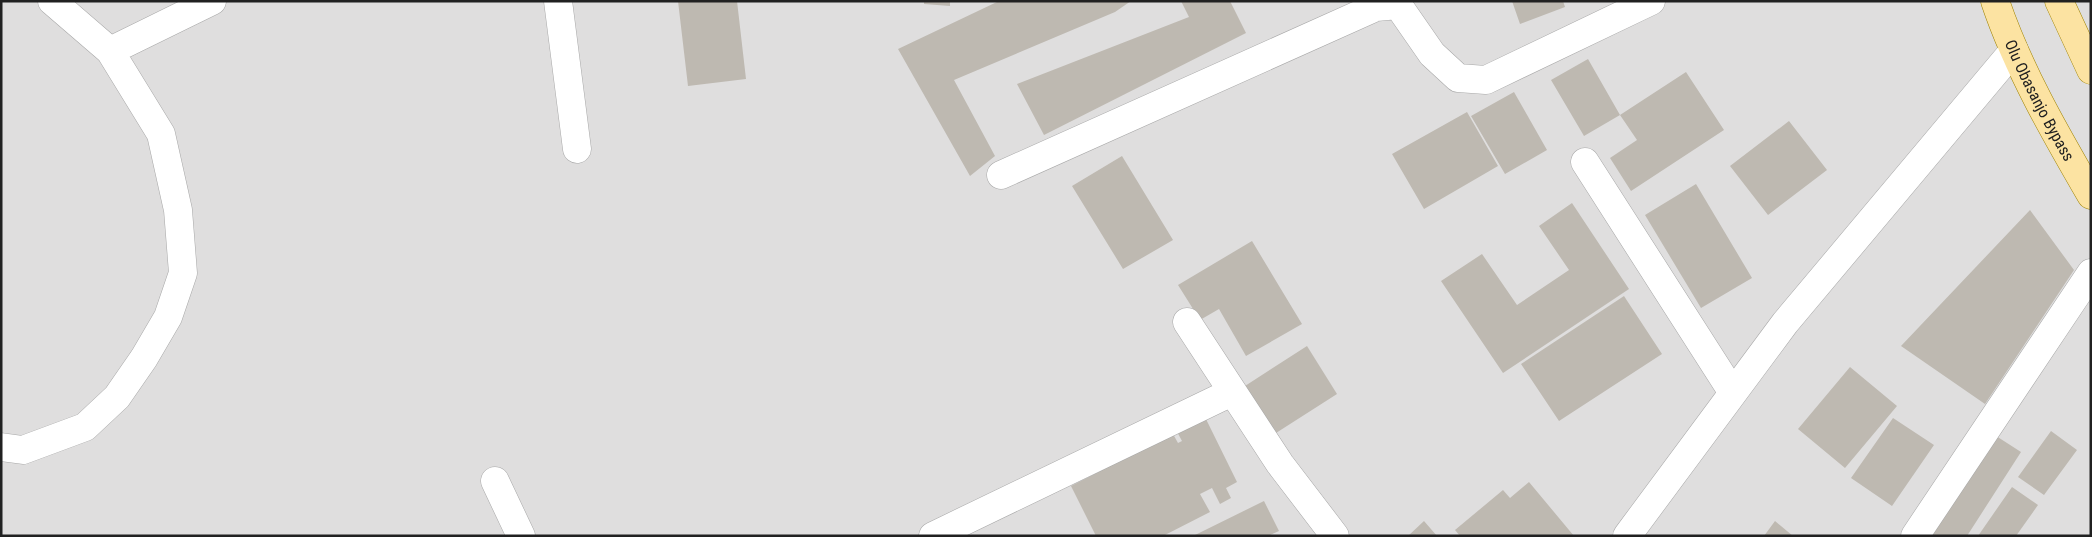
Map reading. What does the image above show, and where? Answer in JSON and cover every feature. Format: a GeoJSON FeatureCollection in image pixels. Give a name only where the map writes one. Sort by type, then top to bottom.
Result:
{"type":"FeatureCollection","features":[{"type":"Feature","properties":{"kind":"main road","name":"Olu Obasanjo Bypass"},"geometry":{"type":"LineString","coordinates":[[1995,1],[2014,50],[2066,153],[2091,194]]}},
{"type":"Feature","properties":{"kind":"main road"},"geometry":{"type":"LineString","coordinates":[[2059,1],[2091,70]]}},
{"type":"Feature","properties":{"kind":"street"},"geometry":{"type":"LineString","coordinates":[[1,447],[22,450],[85,427],[117,397],[144,358],[168,317],[183,273],[178,210],[161,134],[110,51],[52,1]]}},
{"type":"Feature","properties":{"kind":"street"},"geometry":{"type":"LineString","coordinates":[[110,51],[212,1]]}},
{"type":"Feature","properties":{"kind":"street"},"geometry":{"type":"LineString","coordinates":[[558,1],[577,149]]}},
{"type":"Feature","properties":{"kind":"street"},"geometry":{"type":"LineString","coordinates":[[1001,175],[1376,7],[1398,5],[1432,54],[1458,78],[1486,80],[1651,1]]}},
{"type":"Feature","properties":{"kind":"street"},"geometry":{"type":"LineString","coordinates":[[1627,536],[1785,323],[2014,50]]}},
{"type":"Feature","properties":{"kind":"street"},"geometry":{"type":"LineString","coordinates":[[1585,162],[1733,393]]}},
{"type":"Feature","properties":{"kind":"street"},"geometry":{"type":"LineString","coordinates":[[1915,536],[2091,274]]}},
{"type":"Feature","properties":{"kind":"street"},"geometry":{"type":"LineString","coordinates":[[1187,322],[1280,464],[1335,536]]}},
{"type":"Feature","properties":{"kind":"street"},"geometry":{"type":"LineString","coordinates":[[933,536],[1232,392]]}},
{"type":"Feature","properties":{"kind":"street"},"geometry":{"type":"LineString","coordinates":[[495,481],[521,536]]}},
{"type":"Feature","properties":{"kind":"shaded area"},"geometry":{"type":"Polygon","coordinates":[[[1,1],[2091,1],[2091,536],[1,536],[1,1]]]}},
{"type":"Feature","properties":{"kind":"building"},"geometry":{"type":"Polygon","coordinates":[[[678,1],[737,1],[746,79],[688,86],[678,1]]]}},
{"type":"Feature","properties":{"kind":"building"},"geometry":{"type":"Polygon","coordinates":[[[924,1],[950,1],[950,6],[924,4],[924,1]]]}},
{"type":"Feature","properties":{"kind":"building"},"geometry":{"type":"Polygon","coordinates":[[[999,1],[1131,1],[1115,12],[954,80],[995,156],[970,176],[898,49],[999,1]]]}},
{"type":"Feature","properties":{"kind":"building"},"geometry":{"type":"Polygon","coordinates":[[[1181,1],[1230,1],[1246,33],[1044,135],[1017,84],[1189,17],[1181,1]]]}},
{"type":"Feature","properties":{"kind":"building"},"geometry":{"type":"Polygon","coordinates":[[[1512,1],[1563,1],[1565,7],[1520,24],[1512,1]]]}},
{"type":"Feature","properties":{"kind":"building"},"geometry":{"type":"Polygon","coordinates":[[[1588,59],[1620,115],[1584,136],[1551,80],[1588,59]]]}},
{"type":"Feature","properties":{"kind":"building"},"geometry":{"type":"Polygon","coordinates":[[[1686,72],[1724,130],[1631,191],[1610,158],[1637,140],[1620,115],[1686,72]]]}},
{"type":"Feature","properties":{"kind":"building"},"geometry":{"type":"Polygon","coordinates":[[[1514,92],[1547,150],[1505,174],[1471,116],[1514,92]]]}},
{"type":"Feature","properties":{"kind":"building"},"geometry":{"type":"Polygon","coordinates":[[[1467,112],[1498,166],[1424,209],[1392,154],[1467,112]]]}},
{"type":"Feature","properties":{"kind":"building"},"geometry":{"type":"Polygon","coordinates":[[[1789,121],[1827,170],[1768,215],[1730,166],[1789,121]]]}},
{"type":"Feature","properties":{"kind":"building"},"geometry":{"type":"Polygon","coordinates":[[[1122,156],[1173,240],[1123,269],[1072,186],[1122,156]]]}},
{"type":"Feature","properties":{"kind":"building"},"geometry":{"type":"Polygon","coordinates":[[[1696,184],[1752,278],[1701,308],[1645,215],[1696,184]]]}},
{"type":"Feature","properties":{"kind":"building"},"geometry":{"type":"Polygon","coordinates":[[[1572,203],[1629,289],[1503,373],[1441,281],[1482,254],[1517,305],[1569,270],[1539,226],[1572,203]]]}},
{"type":"Feature","properties":{"kind":"building"},"geometry":{"type":"Polygon","coordinates":[[[2030,210],[2074,270],[1985,404],[1901,346],[2030,210]]]}},
{"type":"Feature","properties":{"kind":"building"},"geometry":{"type":"Polygon","coordinates":[[[1252,241],[1302,324],[1246,356],[1219,309],[1200,320],[1178,285],[1252,241]]]}},
{"type":"Feature","properties":{"kind":"building"},"geometry":{"type":"Polygon","coordinates":[[[1624,296],[1662,354],[1559,421],[1521,364],[1624,296]]]}},
{"type":"Feature","properties":{"kind":"building"},"geometry":{"type":"Polygon","coordinates":[[[1307,346],[1337,394],[1276,433],[1245,386],[1307,346]]]}},
{"type":"Feature","properties":{"kind":"building"},"geometry":{"type":"Polygon","coordinates":[[[1850,367],[1897,406],[1845,468],[1798,429],[1850,367]]]}},
{"type":"Feature","properties":{"kind":"building"},"geometry":{"type":"Polygon","coordinates":[[[1203,413],[1237,482],[1226,488],[1231,498],[1220,504],[1212,488],[1200,494],[1210,512],[1163,536],[1096,536],[1071,486],[1173,434],[1178,443],[1182,441],[1175,428],[1203,413]]]}},
{"type":"Feature","properties":{"kind":"building"},"geometry":{"type":"Polygon","coordinates":[[[1893,418],[1934,445],[1892,506],[1851,478],[1893,418]]]}},
{"type":"Feature","properties":{"kind":"building"},"geometry":{"type":"Polygon","coordinates":[[[2051,431],[2077,450],[2044,495],[2018,477],[2051,431]]]}},
{"type":"Feature","properties":{"kind":"building"},"geometry":{"type":"Polygon","coordinates":[[[1993,434],[2021,452],[1967,536],[1934,536],[1929,533],[1993,434]]]}},
{"type":"Feature","properties":{"kind":"building"},"geometry":{"type":"Polygon","coordinates":[[[1529,482],[1574,536],[1460,536],[1455,530],[1503,490],[1510,498],[1529,482]]]}},
{"type":"Feature","properties":{"kind":"building"},"geometry":{"type":"Polygon","coordinates":[[[2012,487],[2038,505],[2016,536],[1978,536],[2012,487]]]}},
{"type":"Feature","properties":{"kind":"building"},"geometry":{"type":"Polygon","coordinates":[[[1264,501],[1279,531],[1268,536],[1193,536],[1264,501]]]}},
{"type":"Feature","properties":{"kind":"building"},"geometry":{"type":"Polygon","coordinates":[[[1424,521],[1437,536],[1408,536],[1424,521]]]}},
{"type":"Feature","properties":{"kind":"building"},"geometry":{"type":"Polygon","coordinates":[[[1775,521],[1793,536],[1764,536],[1775,521]]]}}]}
